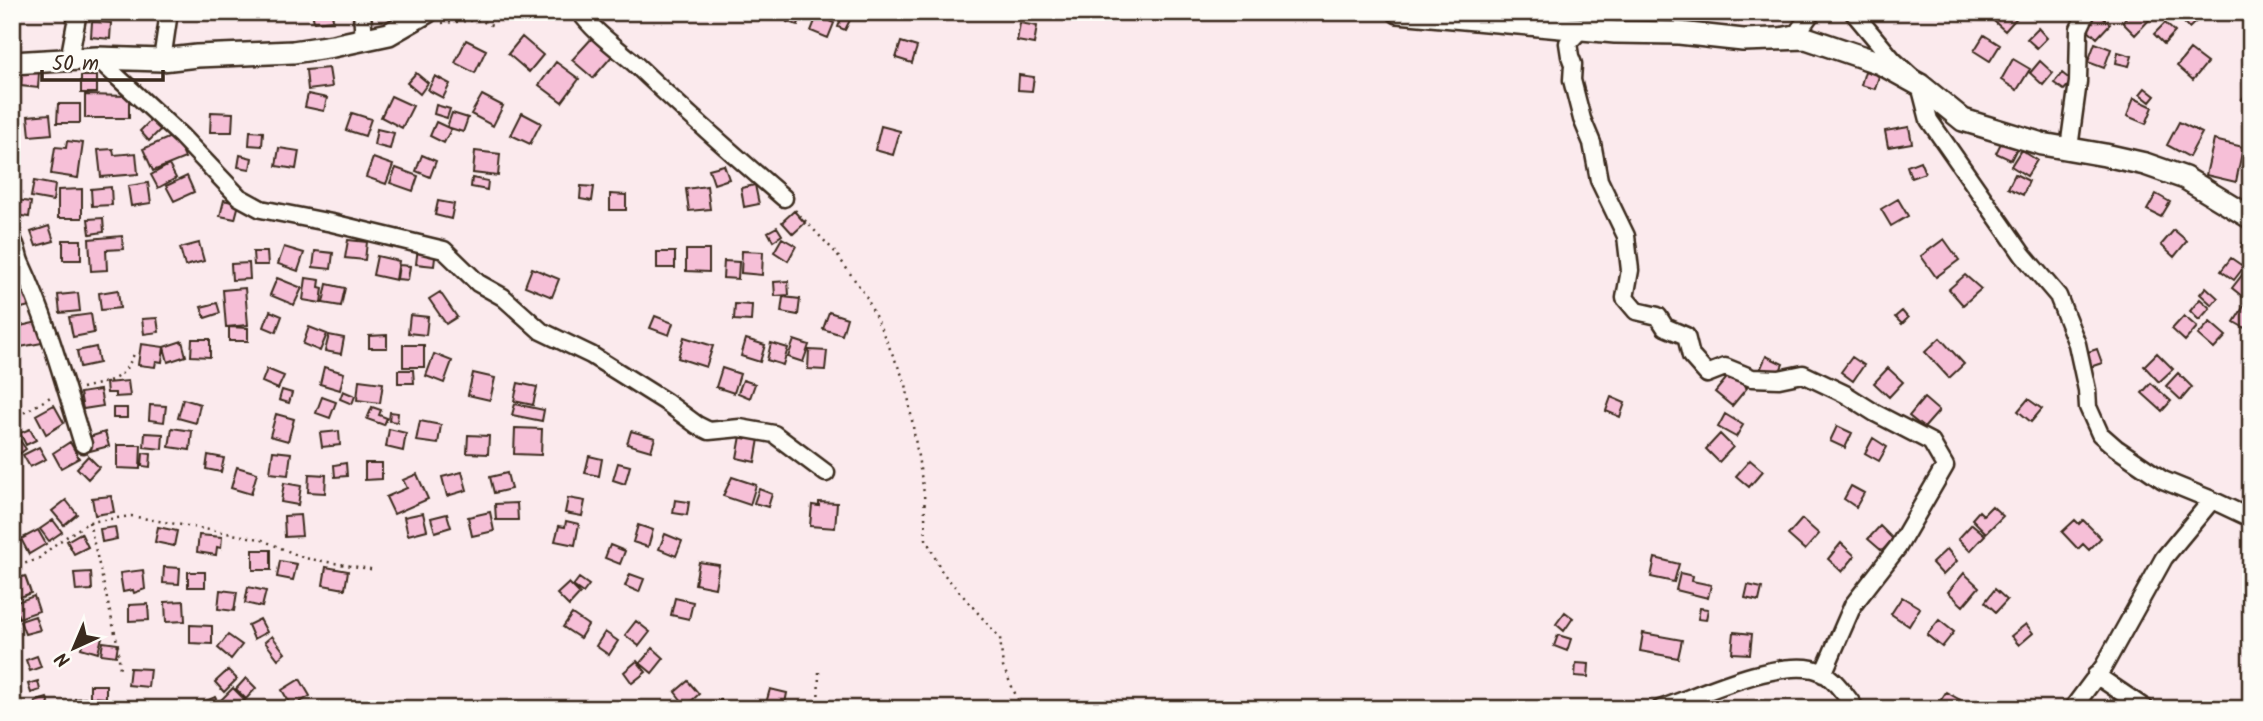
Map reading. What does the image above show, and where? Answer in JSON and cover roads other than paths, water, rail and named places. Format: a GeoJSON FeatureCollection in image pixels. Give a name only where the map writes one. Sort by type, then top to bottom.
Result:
{"type":"FeatureCollection","features":[{"type":"Feature","properties":{"kind":"street"},"geometry":{"type":"LineString","coordinates":[[69,60],[78,12]]}},
{"type":"Feature","properties":{"kind":"street"},"geometry":{"type":"LineString","coordinates":[[163,60],[169,12]]}},
{"type":"Feature","properties":{"kind":"street"},"geometry":{"type":"LineString","coordinates":[[362,12],[364,40]]}},
{"type":"Feature","properties":{"kind":"street"},"geometry":{"type":"LineString","coordinates":[[12,63],[97,58],[163,60],[293,52],[389,34],[428,12]]}},
{"type":"Feature","properties":{"kind":"street"},"geometry":{"type":"LineString","coordinates":[[580,12],[591,27],[784,198]]}},
{"type":"Feature","properties":{"kind":"street"},"geometry":{"type":"LineString","coordinates":[[1398,12],[1615,32],[1679,33],[1743,40],[1806,38],[1880,63],[1920,85],[1929,121],[2023,255],[2059,296],[2077,344],[2093,423],[2116,448],[2163,480],[2246,516],[2251,515]]}},
{"type":"Feature","properties":{"kind":"street"},"geometry":{"type":"LineString","coordinates":[[1774,39],[1797,33],[1812,12]]}},
{"type":"Feature","properties":{"kind":"street"},"geometry":{"type":"LineString","coordinates":[[1853,12],[1893,60],[1963,120],[2042,144],[2145,164],[2185,178],[2251,218]]}},
{"type":"Feature","properties":{"kind":"street"},"geometry":{"type":"LineString","coordinates":[[2069,148],[2078,82],[2079,29],[2087,12]]}},
{"type":"Feature","properties":{"kind":"street"},"geometry":{"type":"LineString","coordinates":[[1583,27],[1568,43],[1573,64],[1572,80],[1582,119],[1592,143],[1599,180],[1626,236],[1630,270],[1625,298],[1636,311],[1658,316],[1665,327],[1686,336],[1691,356],[1707,374],[1725,367],[1752,378],[1779,379],[1803,374],[1846,394],[1875,413],[1931,442],[1945,466],[1898,547],[1853,606],[1823,674]]}},
{"type":"Feature","properties":{"kind":"street"},"geometry":{"type":"LineString","coordinates":[[97,58],[181,136],[239,197],[261,209],[443,250],[478,283],[503,297],[541,331],[591,355],[666,402],[697,425],[709,431],[740,428],[774,434],[826,473]]}},
{"type":"Feature","properties":{"kind":"street"},"geometry":{"type":"LineString","coordinates":[[12,239],[16,244],[18,259],[40,305],[82,444]]}},
{"type":"Feature","properties":{"kind":"street"},"geometry":{"type":"LineString","coordinates":[[2072,709],[2104,666],[2164,558],[2212,500]]}},
{"type":"Feature","properties":{"kind":"street"},"geometry":{"type":"LineString","coordinates":[[1660,709],[1775,670],[1814,669],[1835,681],[1856,709]]}},
{"type":"Feature","properties":{"kind":"street"},"geometry":{"type":"LineString","coordinates":[[2096,675],[2146,709]]}}]}
